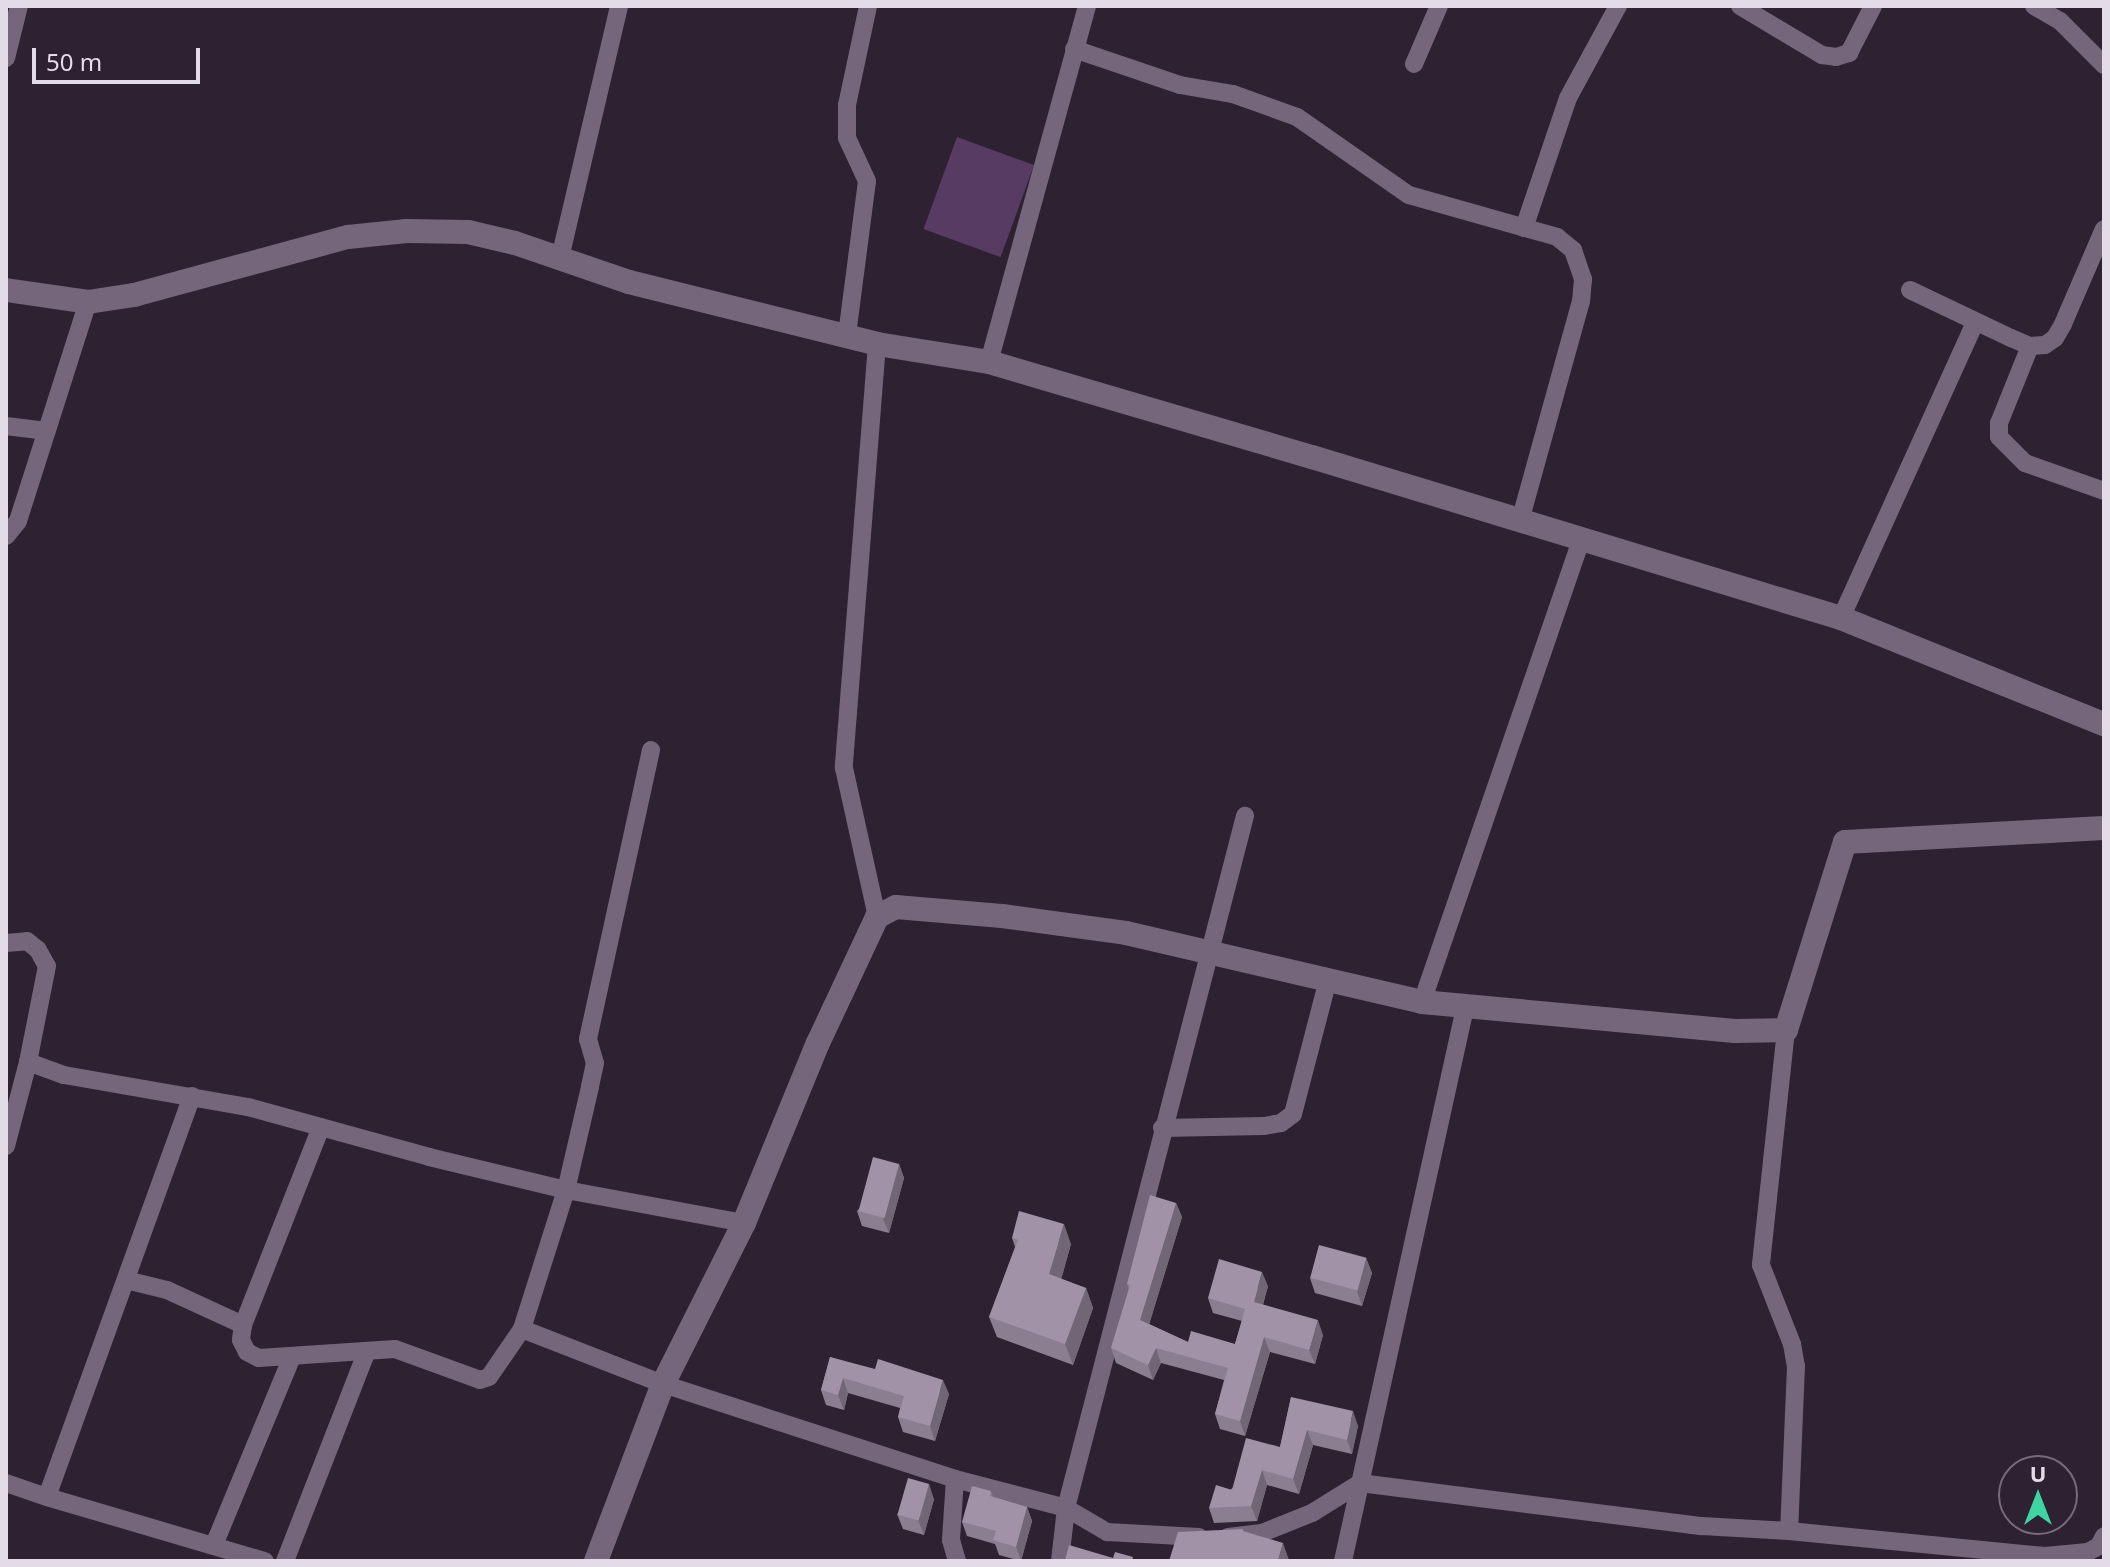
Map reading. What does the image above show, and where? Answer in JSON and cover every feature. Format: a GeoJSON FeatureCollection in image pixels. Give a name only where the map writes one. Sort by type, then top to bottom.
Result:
{"type":"FeatureCollection","features":[{"type":"Feature","properties":{"kind":"street"},"geometry":{"type":"LineString","coordinates":[[6,58],[19,6]]}},
{"type":"Feature","properties":{"kind":"street"},"geometry":{"type":"LineString","coordinates":[[560,258],[619,6]]}},
{"type":"Feature","properties":{"kind":"street"},"geometry":{"type":"LineString","coordinates":[[847,335],[867,181],[847,138],[847,105],[868,6]]}},
{"type":"Feature","properties":{"kind":"street"},"geometry":{"type":"LineString","coordinates":[[989,362],[1087,6]]}},
{"type":"Feature","properties":{"kind":"street"},"geometry":{"type":"LineString","coordinates":[[1414,64],[1439,6]]}},
{"type":"Feature","properties":{"kind":"street"},"geometry":{"type":"LineString","coordinates":[[1524,228],[1568,98],[1618,6]]}},
{"type":"Feature","properties":{"kind":"street"},"geometry":{"type":"LineString","coordinates":[[1740,6],[1822,55],[1836,57],[1849,53],[1873,6]]}},
{"type":"Feature","properties":{"kind":"street"},"geometry":{"type":"LineString","coordinates":[[2034,6],[2060,21],[2104,65]]}},
{"type":"Feature","properties":{"kind":"street"},"geometry":{"type":"LineString","coordinates":[[1074,49],[1180,85],[1233,94],[1297,117],[1409,195],[1557,237],[1573,250],[1583,279],[1563,373],[1520,521]]}},
{"type":"Feature","properties":{"kind":"street"},"geometry":{"type":"LineString","coordinates":[[1910,290],[2030,346],[2045,345],[2055,338],[2104,229]]}},
{"type":"Feature","properties":{"kind":"street"},"geometry":{"type":"LineString","coordinates":[[6,290],[88,302],[134,295],[348,237],[407,231],[468,232],[560,258],[629,282],[877,344],[989,362],[1520,521],[1841,618],[2104,724]]}},
{"type":"Feature","properties":{"kind":"street"},"geometry":{"type":"LineString","coordinates":[[6,536],[18,521],[88,302]]}},
{"type":"Feature","properties":{"kind":"street"},"geometry":{"type":"LineString","coordinates":[[1841,618],[1975,322]]}},
{"type":"Feature","properties":{"kind":"street"},"geometry":{"type":"LineString","coordinates":[[877,344],[844,768],[877,917]]}},
{"type":"Feature","properties":{"kind":"street"},"geometry":{"type":"LineString","coordinates":[[2030,346],[1999,423],[1999,437],[2025,463],[2104,491]]}},
{"type":"Feature","properties":{"kind":"street"},"geometry":{"type":"LineString","coordinates":[[6,426],[47,431]]}},
{"type":"Feature","properties":{"kind":"street"},"geometry":{"type":"LineString","coordinates":[[1422,1002],[1581,540]]}},
{"type":"Feature","properties":{"kind":"street"},"geometry":{"type":"LineString","coordinates":[[321,1127],[243,1325],[241,1340],[247,1352],[259,1358],[395,1349],[480,1380],[489,1377],[522,1329],[566,1190],[595,1063],[588,1039],[651,750]]}},
{"type":"Feature","properties":{"kind":"street"},"geometry":{"type":"LineString","coordinates":[[1060,1561],[1066,1508],[1245,816]]}},
{"type":"Feature","properties":{"kind":"street"},"geometry":{"type":"LineString","coordinates":[[1789,1531],[1796,1366],[1792,1344],[1761,1265],[1786,1030],[1845,842],[2104,828]]}},
{"type":"Feature","properties":{"kind":"street"},"geometry":{"type":"LineString","coordinates":[[596,1561],[663,1384],[744,1223],[818,1043],[877,917],[896,907],[1002,916],[1126,933],[1422,1002],[1465,1008],[1735,1031],[1786,1030]]}},
{"type":"Feature","properties":{"kind":"street"},"geometry":{"type":"LineString","coordinates":[[6,943],[27,941],[38,950],[47,966],[28,1062],[6,1146]]}},
{"type":"Feature","properties":{"kind":"street"},"geometry":{"type":"LineString","coordinates":[[1162,1128],[1264,1126],[1281,1123],[1293,1114],[1328,980]]}},
{"type":"Feature","properties":{"kind":"street"},"geometry":{"type":"LineString","coordinates":[[1343,1561],[1465,1008]]}},
{"type":"Feature","properties":{"kind":"street"},"geometry":{"type":"LineString","coordinates":[[28,1062],[64,1075],[192,1096],[566,1190],[744,1223]]}},
{"type":"Feature","properties":{"kind":"street"},"geometry":{"type":"LineString","coordinates":[[47,1497],[192,1096]]}},
{"type":"Feature","properties":{"kind":"street"},"geometry":{"type":"LineString","coordinates":[[126,1280],[167,1290],[243,1325]]}},
{"type":"Feature","properties":{"kind":"street"},"geometry":{"type":"LineString","coordinates":[[522,1329],[663,1384],[955,1479],[1066,1508],[1107,1532],[1227,1537],[1262,1533],[1312,1513],[1360,1483],[1702,1526],[1789,1531],[2045,1556],[2088,1552],[2099,1546],[2104,1536]]}},
{"type":"Feature","properties":{"kind":"street"},"geometry":{"type":"LineString","coordinates":[[285,1561],[366,1353]]}},
{"type":"Feature","properties":{"kind":"street"},"geometry":{"type":"LineString","coordinates":[[214,1545],[292,1357]]}},
{"type":"Feature","properties":{"kind":"street"},"geometry":{"type":"LineString","coordinates":[[955,1479],[951,1540],[957,1561]]}},
{"type":"Feature","properties":{"kind":"street"},"geometry":{"type":"LineString","coordinates":[[6,1483],[265,1561]]}},
{"type":"Feature","properties":{"kind":"street"},"geometry":{"type":"LineString","coordinates":[[1890,1561],[1893,1541]]}},
{"type":"Feature","properties":{"kind":"shaded area"},"geometry":{"type":"Polygon","coordinates":[[[957,137],[1034,165],[1001,257],[923,229],[957,137]]]}},
{"type":"Feature","properties":{"kind":"building"},"geometry":{"type":"Polygon","coordinates":[[[873,1157],[899,1164],[885,1218],[859,1211],[873,1157]]]}},
{"type":"Feature","properties":{"kind":"building"},"geometry":{"type":"Polygon","coordinates":[[[1150,1195],[1176,1203],[1140,1320],[1188,1342],[1191,1331],[1235,1344],[1245,1309],[1208,1298],[1219,1259],[1262,1272],[1254,1302],[1318,1320],[1309,1350],[1264,1337],[1240,1421],[1215,1414],[1228,1368],[1156,1348],[1148,1365],[1111,1348],[1130,1285],[1127,1284],[1150,1195]]]}},
{"type":"Feature","properties":{"kind":"building"},"geometry":{"type":"Polygon","coordinates":[[[1019,1211],[1064,1224],[1049,1274],[1086,1288],[1065,1344],[989,1317],[1018,1240],[1012,1238],[1019,1211]]]}},
{"type":"Feature","properties":{"kind":"building"},"geometry":{"type":"Polygon","coordinates":[[[1319,1245],[1366,1258],[1358,1291],[1310,1278],[1319,1245]]]}},
{"type":"Feature","properties":{"kind":"building"},"geometry":{"type":"Polygon","coordinates":[[[830,1357],[875,1369],[878,1359],[943,1380],[930,1426],[898,1417],[904,1396],[843,1378],[838,1395],[821,1390],[830,1357]]]}},
{"type":"Feature","properties":{"kind":"building"},"geometry":{"type":"Polygon","coordinates":[[[1291,1397],[1353,1411],[1347,1440],[1307,1430],[1293,1479],[1262,1470],[1251,1506],[1209,1508],[1216,1485],[1232,1490],[1246,1438],[1280,1447],[1291,1397]]]}},
{"type":"Feature","properties":{"kind":"building"},"geometry":{"type":"Polygon","coordinates":[[[908,1478],[929,1484],[919,1521],[898,1515],[908,1478]]]}},
{"type":"Feature","properties":{"kind":"building"},"geometry":{"type":"Polygon","coordinates":[[[972,1486],[991,1491],[990,1496],[1027,1507],[1016,1547],[993,1540],[996,1531],[962,1522],[972,1486]]]}},
{"type":"Feature","properties":{"kind":"building"},"geometry":{"type":"Polygon","coordinates":[[[1243,1529],[1283,1543],[1278,1561],[1169,1561],[1178,1532],[1243,1529]]]}},
{"type":"Feature","properties":{"kind":"building"},"geometry":{"type":"Polygon","coordinates":[[[1069,1545],[1113,1558],[1115,1552],[1133,1557],[1132,1561],[1065,1561],[1069,1545]]]}}]}
